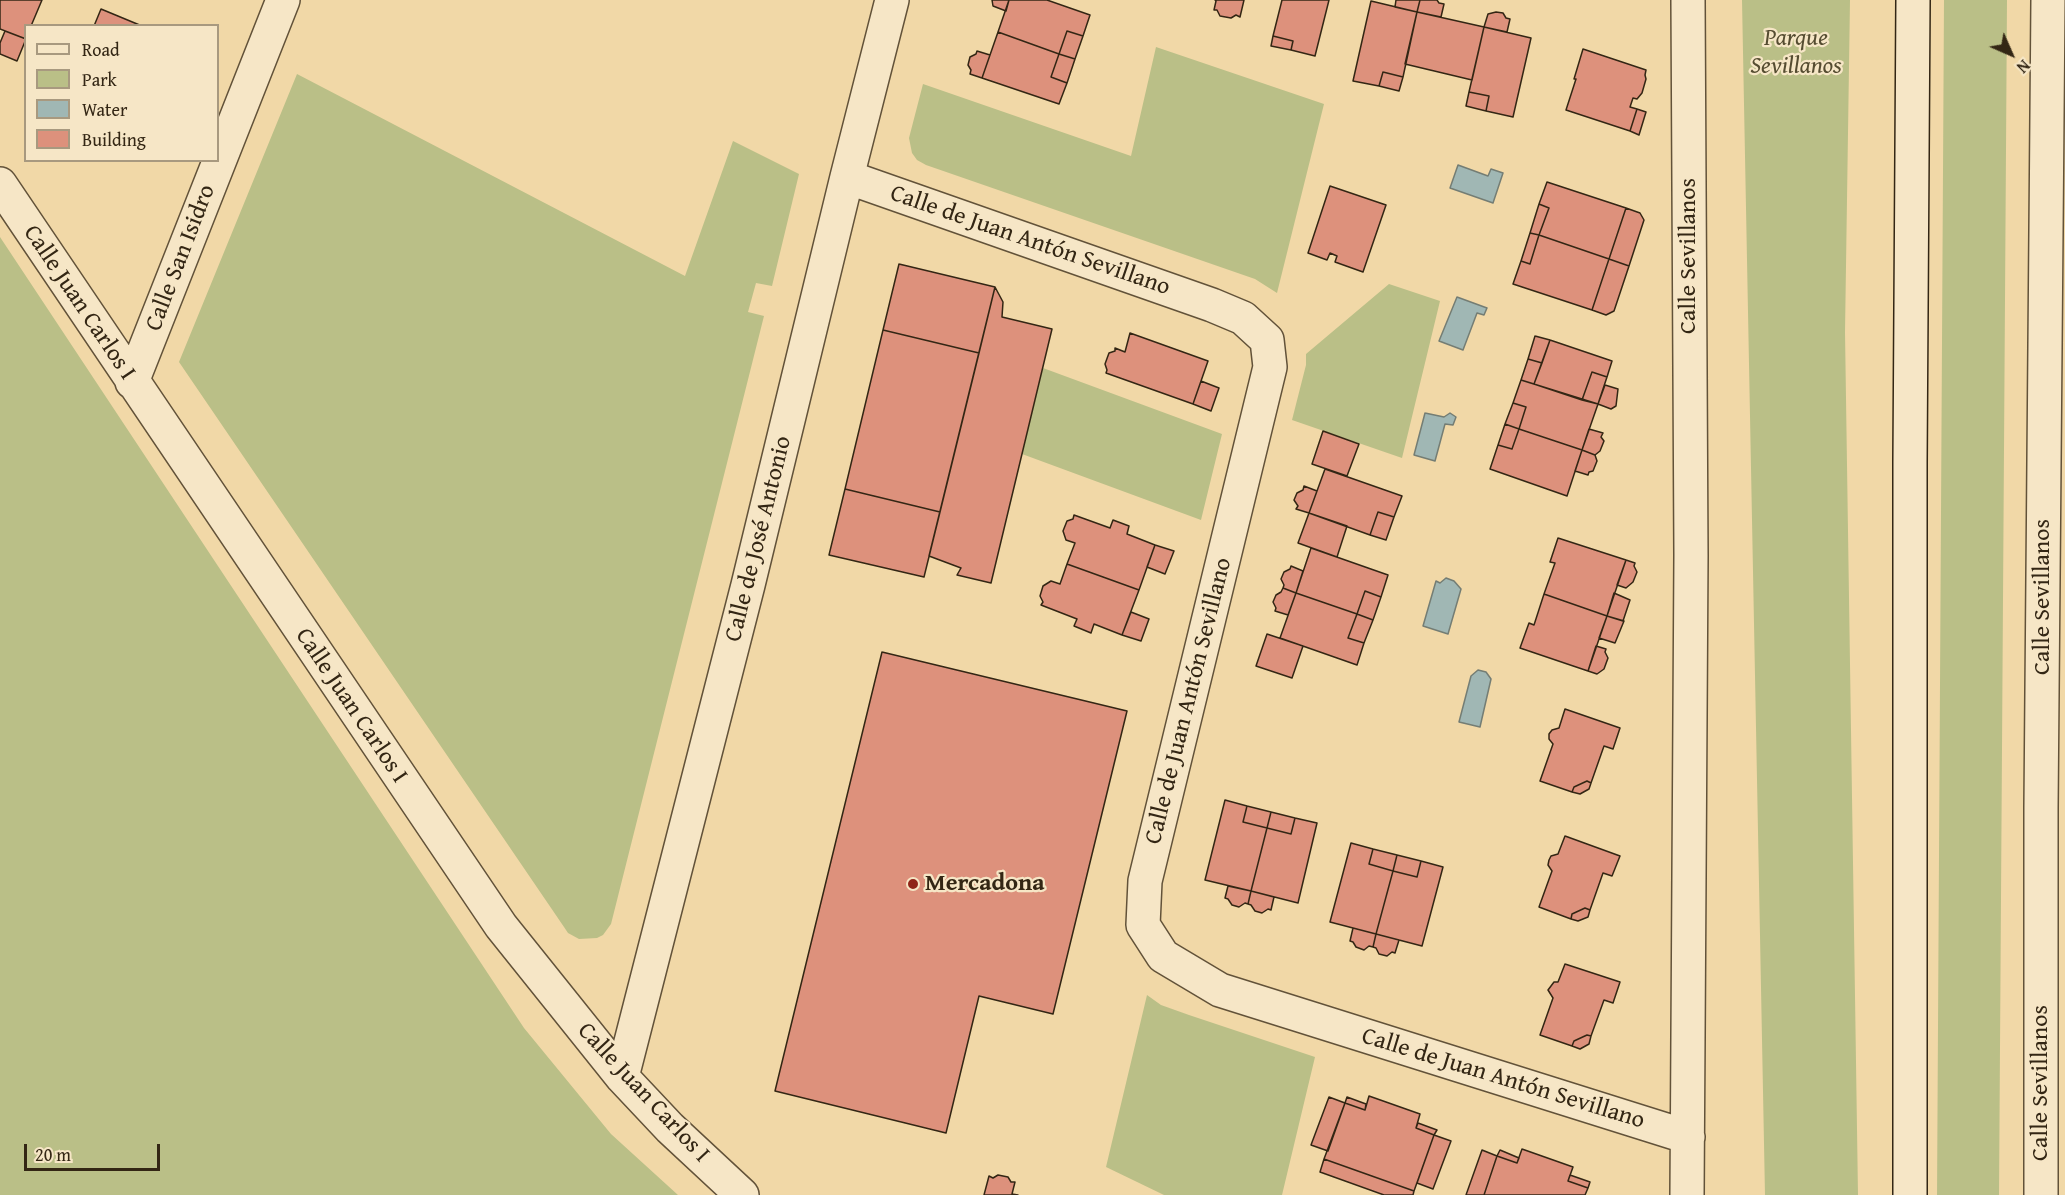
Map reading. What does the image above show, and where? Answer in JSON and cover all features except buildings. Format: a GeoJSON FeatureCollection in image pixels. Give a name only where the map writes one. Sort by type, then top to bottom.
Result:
{"type":"FeatureCollection","features":[{"type":"Feature","properties":{"kind":"street","name":"Calle San Isidro"},"geometry":{"type":"LineString","coordinates":[[219,160],[282,0]]}},
{"type":"Feature","properties":{"kind":"street","name":"Calle de José Antonio"},"geometry":{"type":"LineString","coordinates":[[622,1077],[748,585],[892,0]]}},
{"type":"Feature","properties":{"kind":"street","name":"Calle Sevillanos"},"geometry":{"type":"LineString","coordinates":[[1687,1195],[1691,567],[1688,0]]}},
{"type":"Feature","properties":{"kind":"street"},"geometry":{"type":"LineString","coordinates":[[1910,1195],[1912,0]]}},
{"type":"Feature","properties":{"kind":"street","name":"Calle Sevillanos"},"geometry":{"type":"LineString","coordinates":[[2041,1195],[2053,805],[2055,425],[2048,0]]}},
{"type":"Feature","properties":{"kind":"street","name":"Calle San Isidro"},"geometry":{"type":"LineString","coordinates":[[132,382],[218,162]]}},
{"type":"Feature","properties":{"kind":"street","name":"Calle de Juan Antón Sevillano"},"geometry":{"type":"LineString","coordinates":[[847,177],[1212,304],[1242,318],[1267,340],[1270,367],[1146,881],[1143,925],[1163,956],[1220,990],[1688,1137]]}},
{"type":"Feature","properties":{"kind":"street","name":"Calle Juan Carlos I"},"geometry":{"type":"LineString","coordinates":[[0,184],[501,926],[622,1077],[670,1128],[742,1195]]}},
{"type":"Feature","properties":{"kind":"green space","name":"Parque Sevillanos"},"geometry":{"type":"Polygon","coordinates":[[[1742,0],[1850,0],[1845,332],[1858,1195],[1765,1195],[1742,0]]]}},
{"type":"Feature","properties":{"kind":"green space"},"geometry":{"type":"Polygon","coordinates":[[[1944,0],[2007,0],[1999,1195],[1937,1195],[1944,0]]]}},
{"type":"Feature","properties":{"kind":"green space"},"geometry":{"type":"Polygon","coordinates":[[[1156,47],[1324,104],[1277,293],[1255,279],[926,165],[917,160],[912,153],[909,138],[923,84],[1131,156],[1156,47]]]}},
{"type":"Feature","properties":{"kind":"green space"},"geometry":{"type":"Polygon","coordinates":[[[297,74],[685,276],[733,141],[799,174],[772,286],[756,283],[748,312],[764,316],[611,924],[603,935],[597,938],[579,939],[568,933],[179,362],[297,74]]]}},
{"type":"Feature","properties":{"kind":"green space"},"geometry":{"type":"Polygon","coordinates":[[[0,237],[524,1028],[611,1134],[678,1195],[0,1195],[0,237]]]}},
{"type":"Feature","properties":{"kind":"green space"},"geometry":{"type":"Polygon","coordinates":[[[1389,284],[1440,301],[1402,458],[1292,420],[1306,365],[1306,354],[1389,284]]]}},
{"type":"Feature","properties":{"kind":"green space"},"geometry":{"type":"Polygon","coordinates":[[[1043,368],[1222,434],[1201,520],[1022,454],[1043,368]]]}},
{"type":"Feature","properties":{"kind":"green space"},"geometry":{"type":"Polygon","coordinates":[[[1147,995],[1161,1005],[1315,1057],[1282,1195],[1164,1195],[1106,1167],[1147,995]]]}},
{"type":"Feature","properties":{"kind":"water"},"geometry":{"type":"Polygon","coordinates":[[[1458,165],[1488,176],[1491,169],[1503,173],[1493,203],[1450,188],[1458,165]]]}},
{"type":"Feature","properties":{"kind":"water"},"geometry":{"type":"Polygon","coordinates":[[[1457,297],[1487,308],[1484,315],[1477,313],[1463,350],[1439,341],[1457,297]]]}},
{"type":"Feature","properties":{"kind":"water"},"geometry":{"type":"Polygon","coordinates":[[[1425,413],[1444,417],[1450,413],[1456,417],[1453,425],[1445,424],[1435,461],[1414,455],[1425,413]]]}},
{"type":"Feature","properties":{"kind":"water"},"geometry":{"type":"Polygon","coordinates":[[[1446,578],[1454,581],[1461,589],[1448,634],[1423,626],[1436,581],[1440,583],[1446,578]]]}},
{"type":"Feature","properties":{"kind":"water"},"geometry":{"type":"Polygon","coordinates":[[[1478,670],[1486,672],[1491,679],[1480,727],[1459,722],[1471,676],[1478,670]]]}},
{"type":"Feature","properties":{"kind":"place","name":"Mercadona"},"geometry":{"type":"Point","coordinates":[913,884]}}]}
